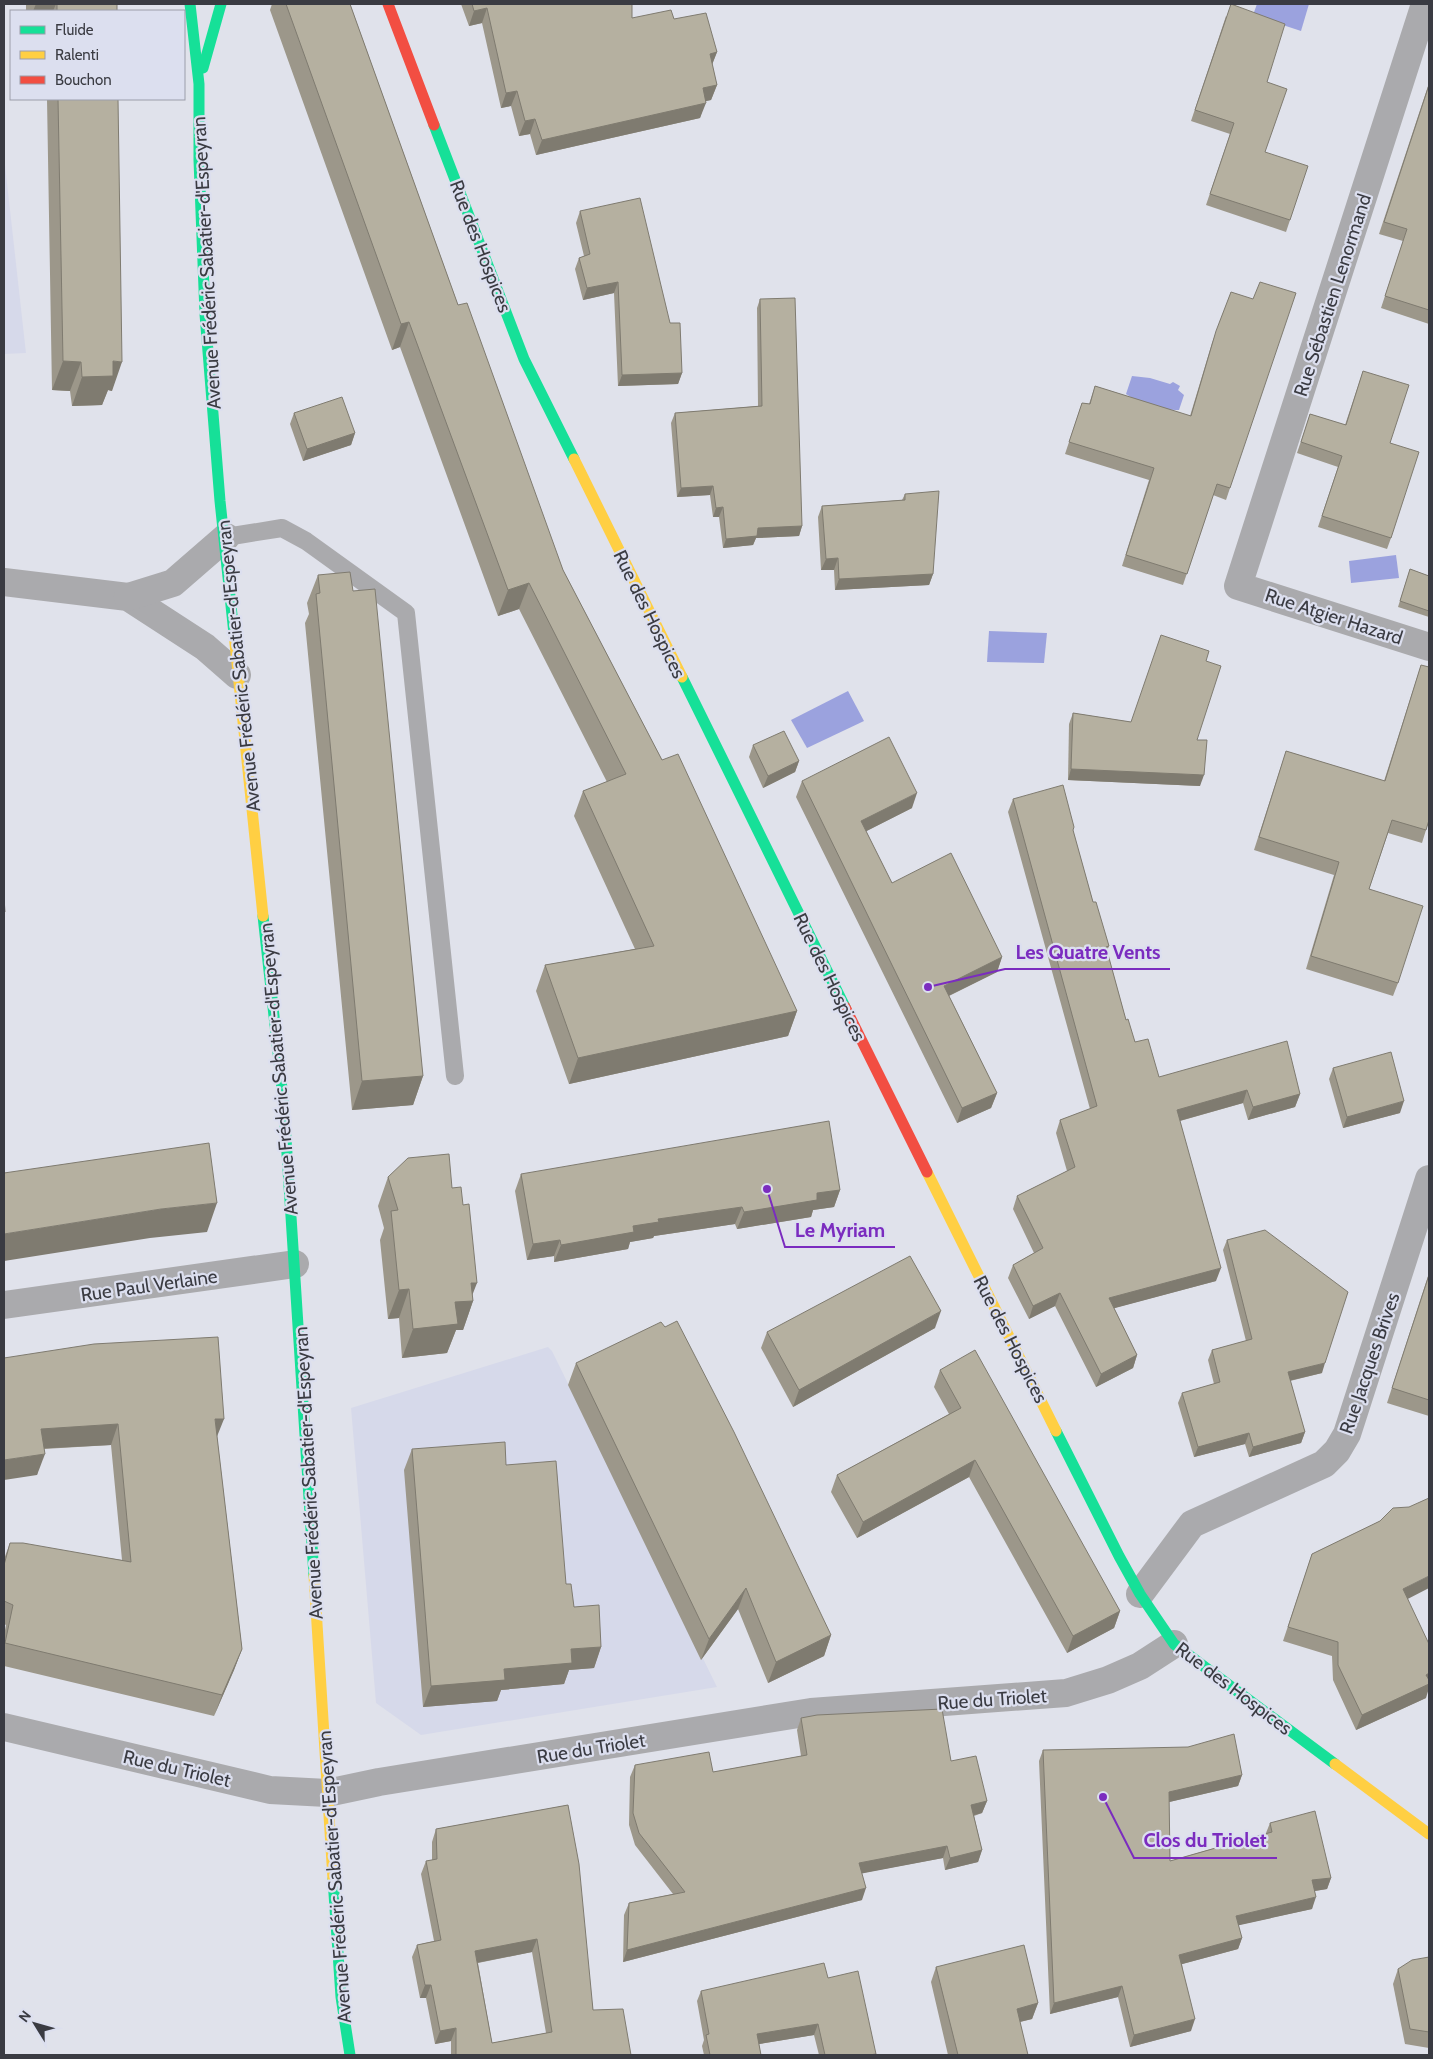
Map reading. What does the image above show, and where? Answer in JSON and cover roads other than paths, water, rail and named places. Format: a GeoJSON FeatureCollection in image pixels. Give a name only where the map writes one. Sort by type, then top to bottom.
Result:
{"type":"FeatureCollection","features":[{"type":"Feature","properties":{"kind":"main road","name":"Avenue Frédéric Sabatier-d'Espeyran"},"geometry":{"type":"LineString","coordinates":[[190,4],[199,84],[199,160],[205,314],[220,501],[226,537],[237,674],[284,1107],[341,1997],[350,2055]]}},
{"type":"Feature","properties":{"kind":"main road","name":"Avenue Frédéric Sabatier-d'Espeyran"},"geometry":{"type":"LineString","coordinates":[[199,84],[221,4]]}},
{"type":"Feature","properties":{"kind":"main road","name":"Rue des Hospices"},"geometry":{"type":"LineString","coordinates":[[388,4],[524,358],[889,1096],[1140,1594],[1174,1644],[1429,1834]]}},
{"type":"Feature","properties":{"kind":"street","name":"Rue Sébastien Lenormand"},"geometry":{"type":"LineString","coordinates":[[1238,586],[1425,4]]}},
{"type":"Feature","properties":{"kind":"street"},"geometry":{"type":"LineString","coordinates":[[4,582],[128,597],[173,583],[226,537]]}},
{"type":"Feature","properties":{"kind":"street","name":"Rue Atgier Hazard"},"geometry":{"type":"LineString","coordinates":[[1238,586],[1429,647]]}},
{"type":"Feature","properties":{"kind":"street"},"geometry":{"type":"LineString","coordinates":[[128,597],[205,647],[237,674]]}},
{"type":"Feature","properties":{"kind":"street","name":"Rue Jacques Brives"},"geometry":{"type":"LineString","coordinates":[[1140,1594],[1192,1524],[1324,1464],[1336,1451],[1347,1434],[1429,1179]]}},
{"type":"Feature","properties":{"kind":"street","name":"Rue Paul Verlaine"},"geometry":{"type":"LineString","coordinates":[[4,1305],[295,1264]]}},
{"type":"Feature","properties":{"kind":"street","name":"Rue du Triolet"},"geometry":{"type":"LineString","coordinates":[[4,1727],[270,1790],[327,1793],[397,1779],[812,1712],[1066,1693],[1108,1680],[1140,1666],[1174,1644]]}},
{"type":"Feature","properties":{"kind":"lane"},"geometry":{"type":"LineString","coordinates":[[226,537],[282,528],[306,541],[406,613],[455,1076]]}},
{"type":"Feature","properties":{"kind":"water"},"geometry":{"type":"Polygon","coordinates":[[[1257,4],[1309,4],[1301,31],[1253,15],[1257,4]]]}},
{"type":"Feature","properties":{"kind":"water"},"geometry":{"type":"Polygon","coordinates":[[[1132,376],[1150,378],[1170,384],[1173,382],[1180,386],[1178,390],[1184,395],[1179,410],[1151,406],[1126,394],[1132,376]]]}},
{"type":"Feature","properties":{"kind":"water"},"geometry":{"type":"Polygon","coordinates":[[[1396,555],[1399,578],[1351,583],[1349,561],[1396,555]]]}},
{"type":"Feature","properties":{"kind":"water"},"geometry":{"type":"Polygon","coordinates":[[[989,631],[1047,633],[1044,663],[987,662],[989,631]]]}},
{"type":"Feature","properties":{"kind":"water"},"geometry":{"type":"Polygon","coordinates":[[[848,691],[864,721],[807,748],[791,720],[848,691]]]}},
{"type":"Feature","properties":{"kind":"place","name":"Les Quatre Vents"},"geometry":{"type":"Point","coordinates":[928,987]}},
{"type":"Feature","properties":{"kind":"place","name":"Le Myriam"},"geometry":{"type":"Point","coordinates":[767,1189]}},
{"type":"Feature","properties":{"kind":"place","name":"Clos du Triolet"},"geometry":{"type":"Point","coordinates":[1103,1797]}}]}
